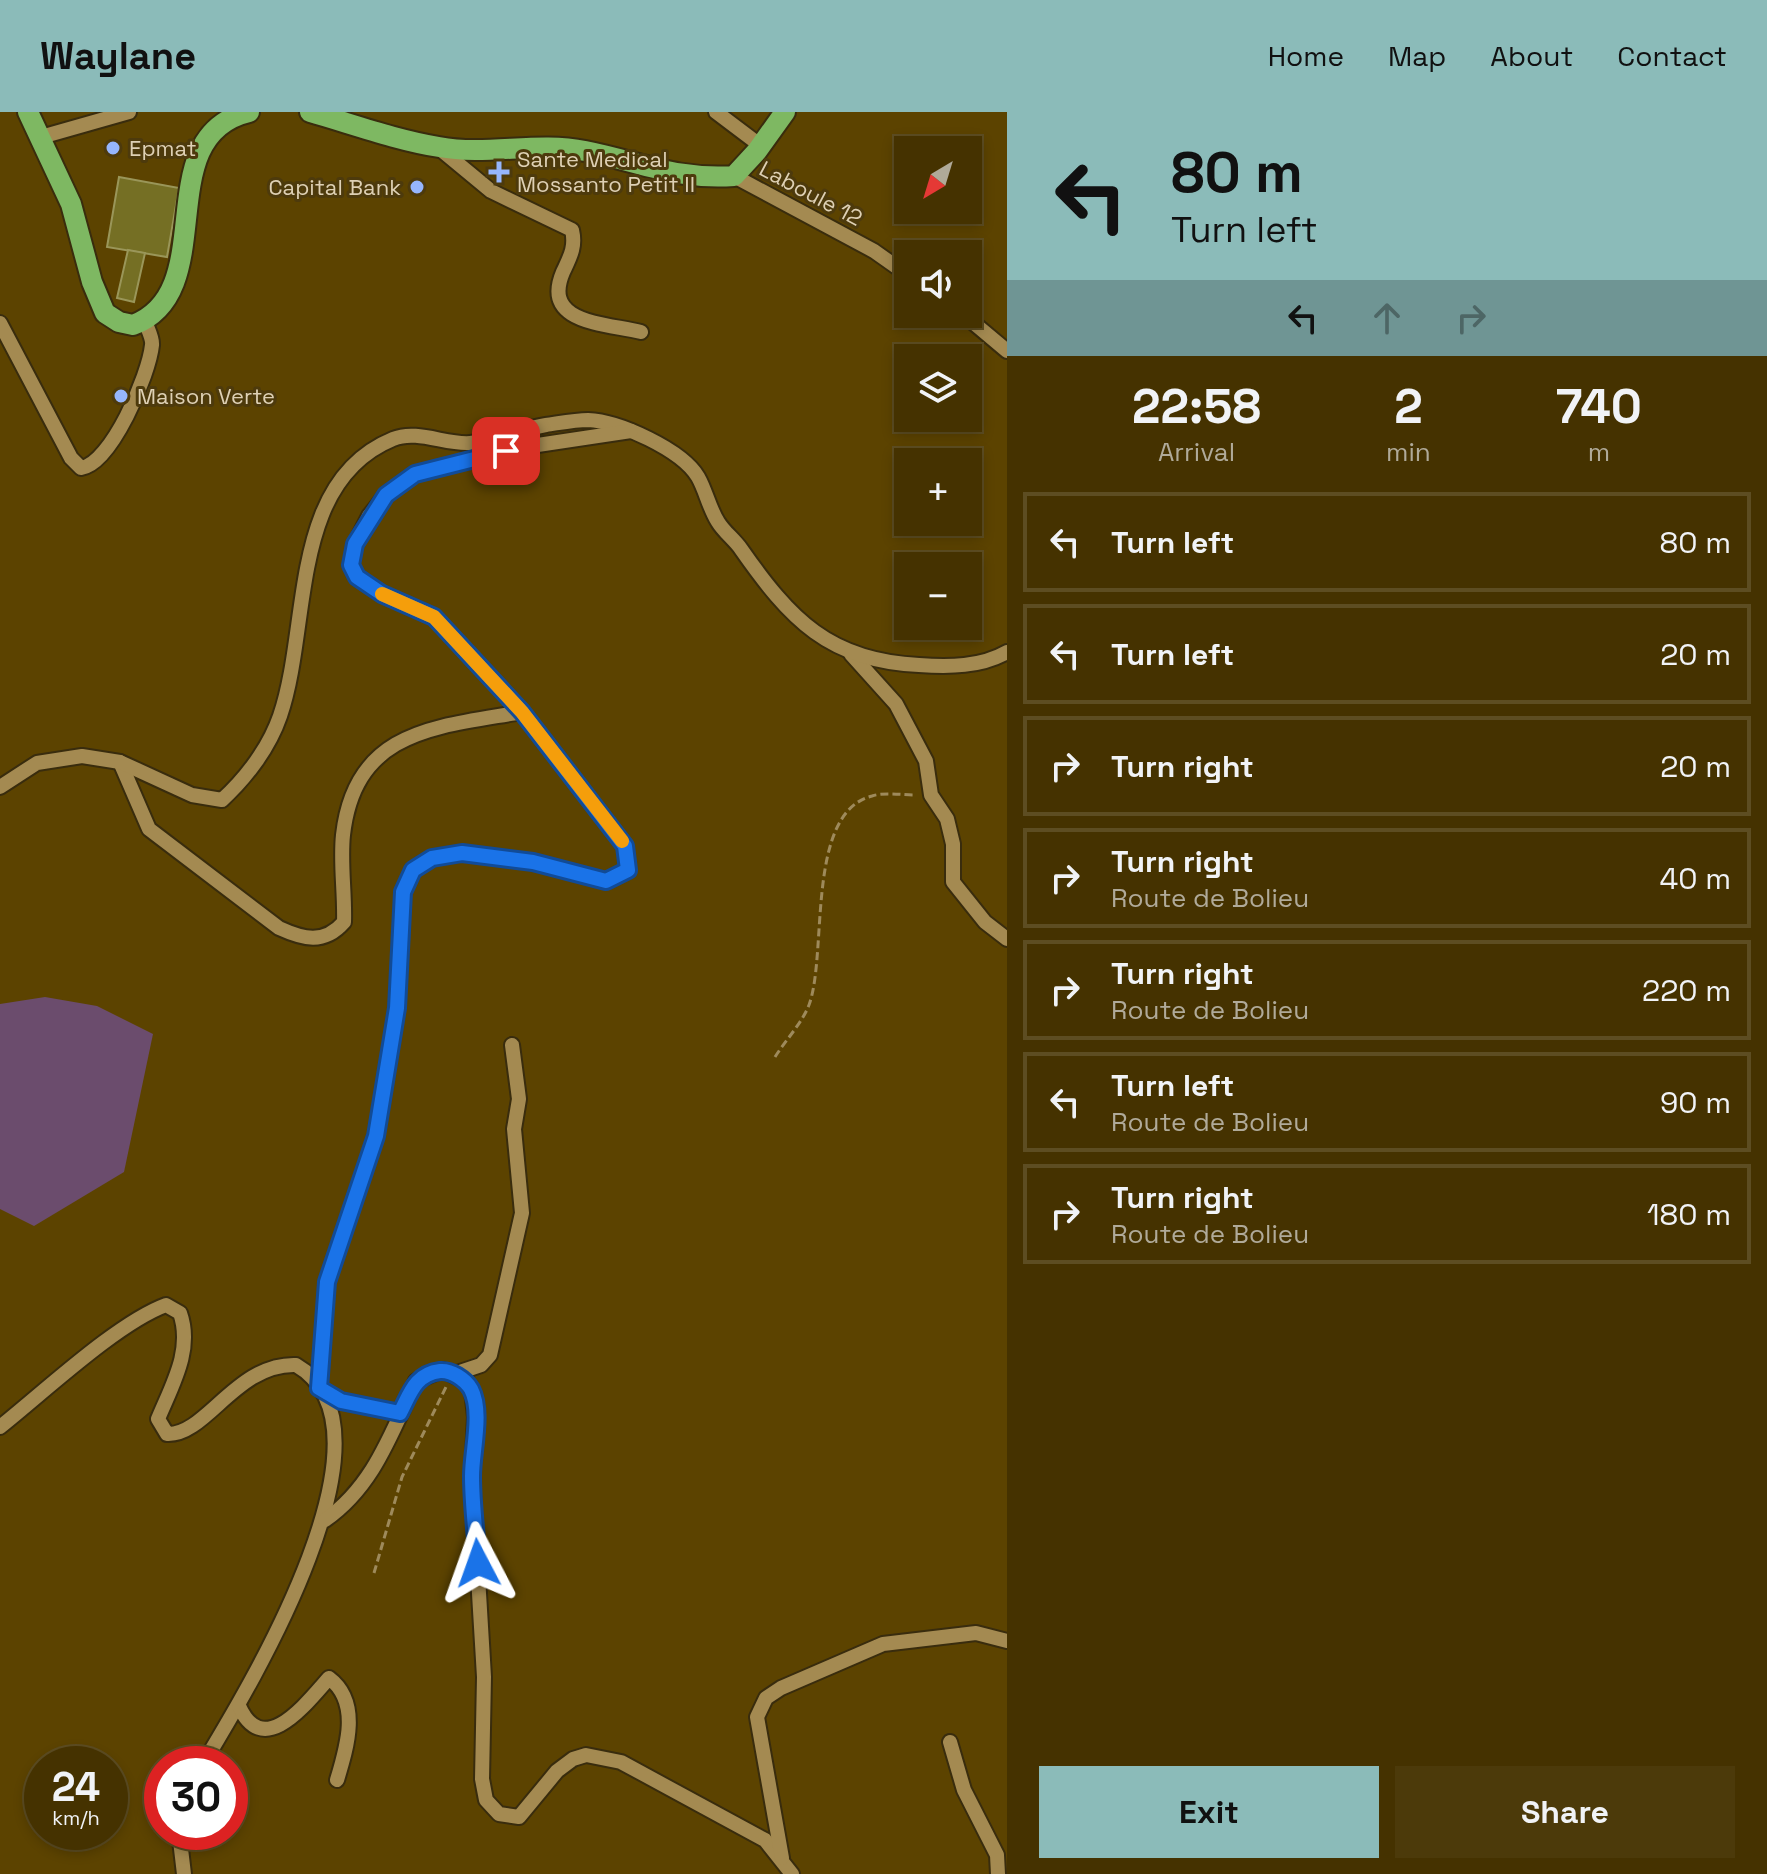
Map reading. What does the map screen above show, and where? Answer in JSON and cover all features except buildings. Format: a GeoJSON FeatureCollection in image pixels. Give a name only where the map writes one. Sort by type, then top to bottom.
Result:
{"type":"FeatureCollection","features":[{"type":"Feature","properties":{"kind":"main road"},"geometry":{"type":"LineString","coordinates":[[28,112],[71,204],[92,282],[105,313],[119,322],[133,325],[145,321],[162,308],[179,271],[192,171],[207,139],[233,116],[249,112]]}},
{"type":"Feature","properties":{"kind":"main road"},"geometry":{"type":"LineString","coordinates":[[310,112],[439,148],[491,152],[547,148],[583,151],[695,179],[734,176],[761,146],[785,112]]}},
{"type":"Feature","properties":{"kind":"street"},"geometry":{"type":"LineString","coordinates":[[41,137],[129,112]]}},
{"type":"Feature","properties":{"kind":"street"},"geometry":{"type":"LineString","coordinates":[[716,112],[761,146]]}},
{"type":"Feature","properties":{"kind":"street"},"geometry":{"type":"LineString","coordinates":[[439,148],[491,191],[572,230],[575,244],[557,287],[559,304],[569,314],[641,332]]}},
{"type":"Feature","properties":{"kind":"street","name":"Laboule 12"},"geometry":{"type":"LineString","coordinates":[[734,176],[874,251],[894,265]]}},
{"type":"Feature","properties":{"kind":"street"},"geometry":{"type":"LineString","coordinates":[[0,323],[71,458],[81,468],[91,467],[101,457],[130,411],[153,343],[145,321]]}},
{"type":"Feature","properties":{"kind":"street"},"geometry":{"type":"LineString","coordinates":[[980,328],[1007,351]]}},
{"type":"Feature","properties":{"kind":"street"},"geometry":{"type":"LineString","coordinates":[[0,787],[37,763],[82,756],[120,762],[192,795],[222,800],[256,761],[279,718],[316,532],[343,473],[367,451],[397,437],[443,438],[469,443],[545,425],[590,420],[631,431],[676,455],[697,475],[718,521],[787,607],[817,637],[851,654],[901,664],[931,666],[990,662],[1007,652]]}},
{"type":"Feature","properties":{"kind":"street"},"geometry":{"type":"LineString","coordinates":[[319,1388],[327,1282],[376,1136],[397,1008],[403,892],[413,870],[432,858],[462,853],[533,862],[606,881],[628,870],[625,846],[522,712],[434,617],[382,594],[357,577],[351,565],[355,544],[386,495],[415,474],[531,446],[631,431]]}},
{"type":"Feature","properties":{"kind":"street"},"geometry":{"type":"LineString","coordinates":[[851,654],[896,704],[926,761],[931,795],[947,819],[953,844],[953,882],[985,922],[1007,939]]}},
{"type":"Feature","properties":{"kind":"street"},"geometry":{"type":"LineString","coordinates":[[120,762],[149,829],[279,928],[303,939],[321,938],[344,922],[343,836],[353,793],[388,745],[436,727],[522,712]]}},
{"type":"Feature","properties":{"kind":"street"},"geometry":{"type":"LineString","coordinates":[[454,1374],[481,1365],[490,1355],[517,1249],[522,1213],[514,1129],[519,1099],[512,1045]]}},
{"type":"Feature","properties":{"kind":"street"},"geometry":{"type":"LineString","coordinates":[[0,1427],[149,1311],[166,1305],[180,1313],[185,1343],[176,1380],[158,1419],[167,1434],[184,1431],[259,1371],[277,1365],[296,1365],[319,1388],[334,1425],[325,1520],[303,1579],[239,1706],[214,1746]]}},
{"type":"Feature","properties":{"kind":"street"},"geometry":{"type":"LineString","coordinates":[[325,1520],[347,1505],[371,1476],[416,1381],[443,1370],[454,1374],[472,1390],[475,1417],[472,1476],[484,1677],[482,1779],[486,1800],[499,1814],[519,1817],[557,1771],[573,1759],[586,1755],[621,1762],[699,1807],[741,1824],[765,1840],[792,1874]]}},
{"type":"Feature","properties":{"kind":"street"},"geometry":{"type":"LineString","coordinates":[[319,1388],[341,1401],[400,1413]]}},
{"type":"Feature","properties":{"kind":"street"},"geometry":{"type":"LineString","coordinates":[[782,1858],[757,1717],[766,1698],[781,1688],[883,1644],[976,1633],[1007,1641]]}},
{"type":"Feature","properties":{"kind":"street"},"geometry":{"type":"LineString","coordinates":[[239,1706],[246,1723],[259,1730],[283,1725],[329,1678],[338,1685],[350,1713],[346,1750],[337,1780]]}},
{"type":"Feature","properties":{"kind":"street"},"geometry":{"type":"LineString","coordinates":[[950,1742],[964,1790],[997,1855],[998,1874]]}},
{"type":"Feature","properties":{"kind":"street"},"geometry":{"type":"LineString","coordinates":[[181,1850],[184,1874]]}},
{"type":"Feature","properties":{"kind":"path"},"geometry":{"type":"LineString","coordinates":[[775,1057],[808,1006],[818,960],[821,884],[838,819],[870,796],[931,795]]}},
{"type":"Feature","properties":{"kind":"path"},"geometry":{"type":"LineString","coordinates":[[374,1573],[402,1477],[454,1374]]}},
{"type":"Feature","properties":{"kind":"shaded area"},"geometry":{"type":"Polygon","coordinates":[[[45,997],[97,1006],[153,1034],[124,1172],[34,1226],[0,1209],[0,1004],[45,997]]]}},
{"type":"Feature","properties":{"kind":"slow traffic"},"geometry":{"type":"LineString","coordinates":[[382,594],[434,617],[522,712],[622,841]]}},
{"type":"Feature","properties":{"kind":"place","name":"Epmat"},"geometry":{"type":"Point","coordinates":[113,148]}},
{"type":"Feature","properties":{"kind":"place","name":"Sante Medical Mossanto Petit II"},"geometry":{"type":"Point","coordinates":[499,172]}},
{"type":"Feature","properties":{"kind":"place","name":"Capital Bank"},"geometry":{"type":"Point","coordinates":[417,187]}},
{"type":"Feature","properties":{"kind":"place","name":"Maison Verte"},"geometry":{"type":"Point","coordinates":[121,396]}},
{"type":"Feature","properties":{"kind":"route"},"geometry":{"type":"LineString","coordinates":[[478,1563],[472,1476],[475,1417],[472,1390],[463,1380],[443,1370],[424,1375],[416,1381],[400,1413],[384,1407],[366,1408],[341,1401],[319,1388],[327,1282],[376,1136],[397,1008],[403,892],[413,870],[432,858],[462,853],[533,862],[606,881],[628,870],[625,846],[522,712],[434,617],[382,594],[357,577],[351,565],[355,544],[369,516],[386,495],[415,474],[506,451]]}}]}
